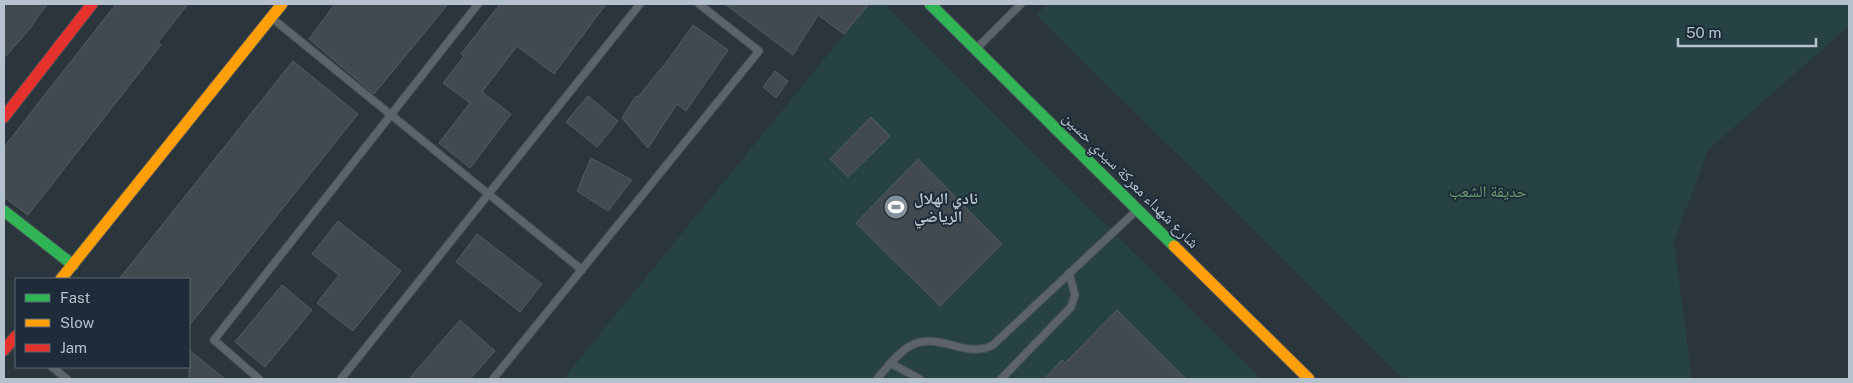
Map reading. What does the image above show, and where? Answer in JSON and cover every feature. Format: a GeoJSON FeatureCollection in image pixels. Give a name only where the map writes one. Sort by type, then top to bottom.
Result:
{"type":"FeatureCollection","features":[{"type":"Feature","properties":{"kind":"street"},"geometry":{"type":"LineString","coordinates":[[4,117],[92,4]]}},
{"type":"Feature","properties":{"kind":"street"},"geometry":{"type":"LineString","coordinates":[[62,278],[282,4]]}},
{"type":"Feature","properties":{"kind":"street","name":"شارع شهداء معركة سيدي حسين"},"geometry":{"type":"LineString","coordinates":[[930,4],[1309,379]]}},
{"type":"Feature","properties":{"kind":"street"},"geometry":{"type":"LineString","coordinates":[[4,211],[73,265]]}},
{"type":"Feature","properties":{"kind":"street"},"geometry":{"type":"LineString","coordinates":[[4,350],[15,338]]}},
{"type":"Feature","properties":{"kind":"lane"},"geometry":{"type":"LineString","coordinates":[[259,379],[214,340],[478,4]]}},
{"type":"Feature","properties":{"kind":"lane"},"geometry":{"type":"LineString","coordinates":[[341,379],[640,4]]}},
{"type":"Feature","properties":{"kind":"lane"},"geometry":{"type":"LineString","coordinates":[[494,379],[759,51],[699,4]]}},
{"type":"Feature","properties":{"kind":"lane"},"geometry":{"type":"LineString","coordinates":[[976,50],[1021,4]]}},
{"type":"Feature","properties":{"kind":"lane"},"geometry":{"type":"LineString","coordinates":[[271,17],[582,270]]}},
{"type":"Feature","properties":{"kind":"lane"},"geometry":{"type":"LineString","coordinates":[[877,379],[890,363],[910,346],[928,341],[976,351],[985,350],[1003,337],[1137,210]]}},
{"type":"Feature","properties":{"kind":"lane"},"geometry":{"type":"LineString","coordinates":[[1000,379],[1071,307],[1075,295],[1069,273]]}},
{"type":"Feature","properties":{"kind":"lane"},"geometry":{"type":"LineString","coordinates":[[890,363],[920,379]]}},
{"type":"Feature","properties":{"kind":"lane"},"geometry":{"type":"LineString","coordinates":[[53,368],[67,379]]}},
{"type":"Feature","properties":{"kind":"green space","name":"نادي الهلال الرياضي"},"geometry":{"type":"Polygon","coordinates":[[[869,4],[884,4],[1261,379],[563,379],[869,4]]]}},
{"type":"Feature","properties":{"kind":"green space","name":"حديقة الشعب"},"geometry":{"type":"Polygon","coordinates":[[[1047,4],[1849,4],[1849,26],[1708,150],[1674,242],[1692,379],[1403,379],[1036,15],[1047,4]]]}},
{"type":"Feature","properties":{"kind":"building"},"geometry":{"type":"Polygon","coordinates":[[[4,4],[47,4],[28,31],[4,58],[4,4]]]}},
{"type":"Feature","properties":{"kind":"building"},"geometry":{"type":"Polygon","coordinates":[[[116,4],[188,4],[158,42],[161,45],[28,215],[4,197],[4,147],[116,4]]]}},
{"type":"Feature","properties":{"kind":"building"},"geometry":{"type":"Polygon","coordinates":[[[335,4],[448,4],[374,94],[309,39],[335,4]]]}},
{"type":"Feature","properties":{"kind":"building"},"geometry":{"type":"Polygon","coordinates":[[[500,4],[606,4],[554,74],[517,46],[482,92],[511,114],[470,168],[439,143],[470,103],[443,83],[464,56],[461,54],[500,4]]]}},
{"type":"Feature","properties":{"kind":"building"},"geometry":{"type":"Polygon","coordinates":[[[725,4],[869,4],[844,34],[818,15],[793,55],[725,4]]]}},
{"type":"Feature","properties":{"kind":"building"},"geometry":{"type":"Polygon","coordinates":[[[693,25],[728,50],[686,111],[677,104],[648,148],[622,118],[636,96],[638,97],[669,59],[693,25]]]}},
{"type":"Feature","properties":{"kind":"building"},"geometry":{"type":"Polygon","coordinates":[[[293,61],[358,114],[190,325],[190,278],[120,278],[293,61]]]}},
{"type":"Feature","properties":{"kind":"building"},"geometry":{"type":"Polygon","coordinates":[[[775,71],[788,81],[776,98],[763,87],[775,71]]]}},
{"type":"Feature","properties":{"kind":"building"},"geometry":{"type":"Polygon","coordinates":[[[588,96],[618,121],[597,147],[566,122],[588,96]]]}},
{"type":"Feature","properties":{"kind":"building"},"geometry":{"type":"Polygon","coordinates":[[[871,117],[890,136],[848,177],[830,159],[871,117]]]}},
{"type":"Feature","properties":{"kind":"building"},"geometry":{"type":"Polygon","coordinates":[[[591,158],[632,180],[608,211],[577,191],[591,158]]]}},
{"type":"Feature","properties":{"kind":"building"},"geometry":{"type":"Polygon","coordinates":[[[918,159],[1002,244],[940,306],[856,223],[918,159]]]}},
{"type":"Feature","properties":{"kind":"building"},"geometry":{"type":"Polygon","coordinates":[[[338,221],[401,271],[353,331],[317,303],[339,275],[312,254],[338,221]]]}},
{"type":"Feature","properties":{"kind":"building"},"geometry":{"type":"Polygon","coordinates":[[[477,234],[542,284],[520,312],[456,262],[477,234]]]}},
{"type":"Feature","properties":{"kind":"building"},"geometry":{"type":"Polygon","coordinates":[[[282,285],[312,310],[265,367],[235,342],[282,285]]]}},
{"type":"Feature","properties":{"kind":"building"},"geometry":{"type":"Polygon","coordinates":[[[1117,310],[1186,379],[1044,379],[1062,360],[1065,363],[1117,310]]]}},
{"type":"Feature","properties":{"kind":"building"},"geometry":{"type":"Polygon","coordinates":[[[460,320],[495,351],[470,379],[409,379],[460,320]]]}},
{"type":"Feature","properties":{"kind":"building"},"geometry":{"type":"Polygon","coordinates":[[[190,351],[225,379],[189,379],[190,351]]]}},
{"type":"Feature","properties":{"kind":"traffic: fast"},"geometry":{"type":"LineString","coordinates":[[930,4],[1174,246]]}},
{"type":"Feature","properties":{"kind":"traffic: fast"},"geometry":{"type":"LineString","coordinates":[[4,211],[73,265]]}},
{"type":"Feature","properties":{"kind":"traffic: slow"},"geometry":{"type":"LineString","coordinates":[[62,278],[282,4]]}},
{"type":"Feature","properties":{"kind":"traffic: slow"},"geometry":{"type":"LineString","coordinates":[[1174,246],[1309,379]]}},
{"type":"Feature","properties":{"kind":"traffic: jam"},"geometry":{"type":"LineString","coordinates":[[4,117],[92,4]]}},
{"type":"Feature","properties":{"kind":"traffic: jam"},"geometry":{"type":"LineString","coordinates":[[4,350],[15,337]]}},
{"type":"Feature","properties":{"kind":"place","name":"نادي الهلال الرياضي"},"geometry":{"type":"Point","coordinates":[896,207]}}]}
